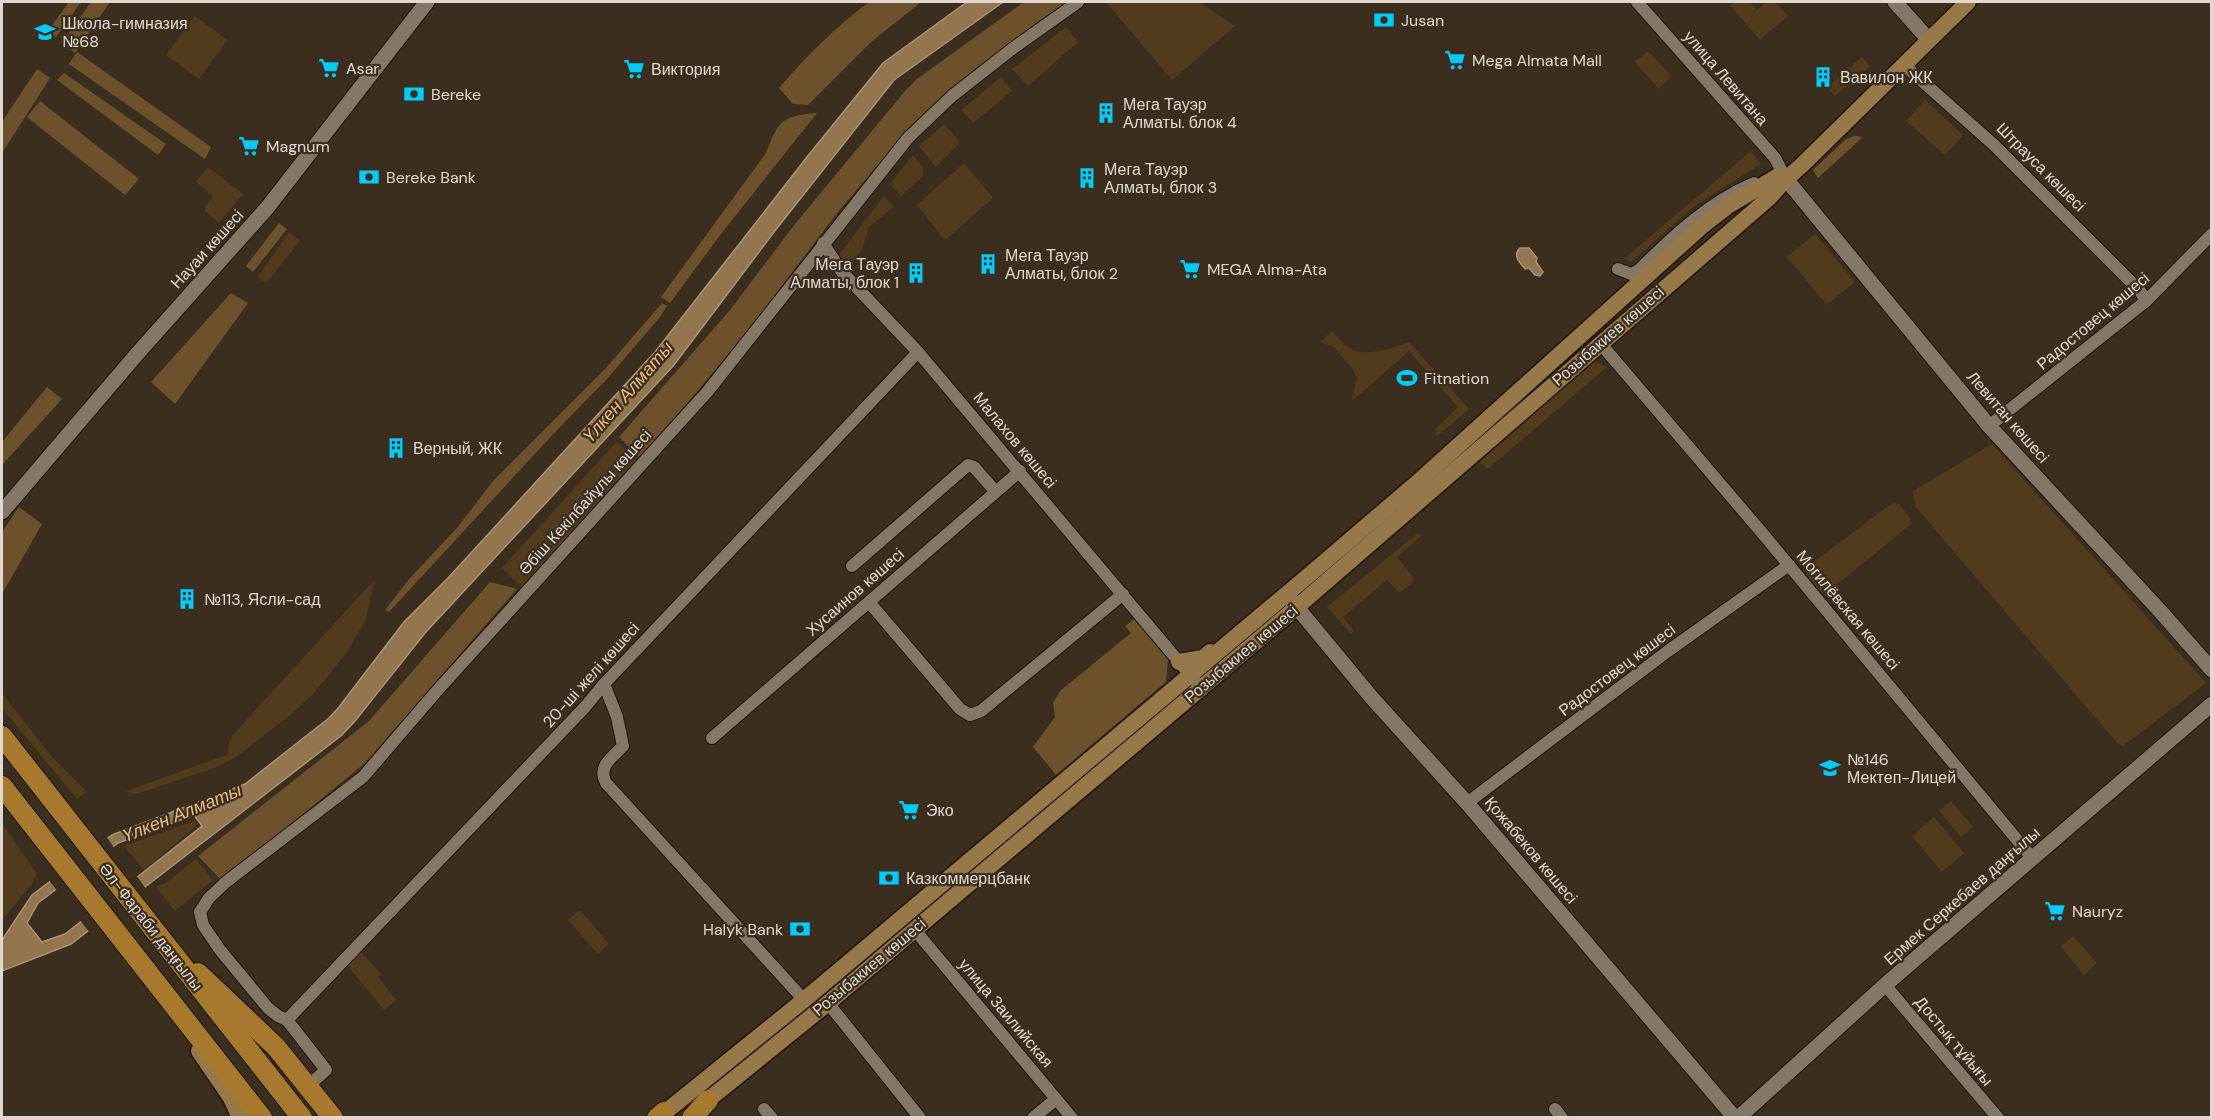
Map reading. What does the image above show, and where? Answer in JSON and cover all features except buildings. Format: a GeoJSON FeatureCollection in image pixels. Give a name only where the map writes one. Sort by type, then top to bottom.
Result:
{"type":"FeatureCollection","features":[{"type":"Feature","properties":{"kind":"main road","name":"Розыбакиев көшесі"},"geometry":{"type":"LineString","coordinates":[[659,1116],[1196,682],[1269,609],[1291,601],[1412,487],[1701,227],[1728,206],[1782,177],[1904,65],[1968,2]]}},
{"type":"Feature","properties":{"kind":"main road","name":"Розыбакиев көшесі"},"geometry":{"type":"LineString","coordinates":[[685,1118],[828,1003],[1196,682],[1600,344],[1770,198],[1782,177]]}},
{"type":"Feature","properties":{"kind":"main road"},"geometry":{"type":"LineString","coordinates":[[1179,662],[1203,658],[1233,632],[1269,609]]}},
{"type":"Feature","properties":{"kind":"main road","name":"Әл-Фараби даңғылы"},"geometry":{"type":"LineString","coordinates":[[3,737],[156,935],[302,1118]]}},
{"type":"Feature","properties":{"kind":"main road","name":"Әл-Фараби даңғылы"},"geometry":{"type":"LineString","coordinates":[[2,786],[262,1118]]}},
{"type":"Feature","properties":{"kind":"main road"},"geometry":{"type":"LineString","coordinates":[[156,935],[237,1008],[276,1047],[333,1118]]}},
{"type":"Feature","properties":{"kind":"main road"},"geometry":{"type":"LineString","coordinates":[[132,954],[231,1098],[240,1118]]}},
{"type":"Feature","properties":{"kind":"main road"},"geometry":{"type":"LineString","coordinates":[[692,1118],[708,1100]]}},
{"type":"Feature","properties":{"kind":"street","name":"Науаи көшесі"},"geometry":{"type":"LineString","coordinates":[[2,512],[137,354],[267,208],[427,2]]}},
{"type":"Feature","properties":{"kind":"street","name":"Әбіш Кекілбайұлы көшесі"},"geometry":{"type":"LineString","coordinates":[[308,1086],[326,1071],[287,1020],[268,1008],[203,926],[200,912],[209,898],[226,882],[363,777],[436,692],[708,391],[908,138],[952,96],[1005,54],[1078,2]]}},
{"type":"Feature","properties":{"kind":"street","name":"улица Левитана"},"geometry":{"type":"LineString","coordinates":[[1637,2],[1775,158],[1782,177]]}},
{"type":"Feature","properties":{"kind":"street"},"geometry":{"type":"LineString","coordinates":[[1895,2],[1929,40]]}},
{"type":"Feature","properties":{"kind":"street","name":"Штрауса көшесі"},"geometry":{"type":"LineString","coordinates":[[1904,65],[1994,145],[2140,291],[2146,301]]}},
{"type":"Feature","properties":{"kind":"street"},"geometry":{"type":"LineString","coordinates":[[1618,268],[1631,274],[1639,270],[1699,215],[1717,202],[1742,188],[1782,177]]}},
{"type":"Feature","properties":{"kind":"street","name":"Левитан көшесі"},"geometry":{"type":"LineString","coordinates":[[1782,177],[1989,426],[2161,612],[2211,670]]}},
{"type":"Feature","properties":{"kind":"street","name":"Радостовец көшесі"},"geometry":{"type":"LineString","coordinates":[[1989,426],[2146,301],[2211,234]]}},
{"type":"Feature","properties":{"kind":"street","name":"Малахов көшесі"},"geometry":{"type":"LineString","coordinates":[[823,243],[842,273],[918,352],[1196,682]]}},
{"type":"Feature","properties":{"kind":"street","name":"Могилёвская көшесі"},"geometry":{"type":"LineString","coordinates":[[1600,344],[2033,859]]}},
{"type":"Feature","properties":{"kind":"street","name":"20-ші желі көшесі"},"geometry":{"type":"LineString","coordinates":[[287,1020],[455,846],[604,684],[918,352]]}},
{"type":"Feature","properties":{"kind":"street"},"geometry":{"type":"LineString","coordinates":[[852,566],[968,465],[974,467],[995,491]]}},
{"type":"Feature","properties":{"kind":"street","name":"Хусаинов көшесі"},"geometry":{"type":"LineString","coordinates":[[712,738],[1020,471]]}},
{"type":"Feature","properties":{"kind":"street","name":"Радостовец көшесі"},"geometry":{"type":"LineString","coordinates":[[1467,803],[1668,651],[1789,566]]}},
{"type":"Feature","properties":{"kind":"street"},"geometry":{"type":"LineString","coordinates":[[869,602],[960,709],[970,715],[981,711],[1123,594]]}},
{"type":"Feature","properties":{"kind":"street","name":"Қожабеков көшесі"},"geometry":{"type":"LineString","coordinates":[[1291,601],[1372,698],[1467,803],[1739,1117]]}},
{"type":"Feature","properties":{"kind":"street"},"geometry":{"type":"LineString","coordinates":[[604,684],[617,717],[623,746],[602,767],[602,776],[606,783],[804,1000]]}},
{"type":"Feature","properties":{"kind":"street","name":"Ермек Серкебаев даңғылы"},"geometry":{"type":"LineString","coordinates":[[1739,1117],[1886,985],[2211,704]]}},
{"type":"Feature","properties":{"kind":"street","name":"улица Заилийская"},"geometry":{"type":"LineString","coordinates":[[914,930],[1072,1118]]}},
{"type":"Feature","properties":{"kind":"street","name":"Достық тұйығы"},"geometry":{"type":"LineString","coordinates":[[1886,985],[1998,1118]]}},
{"type":"Feature","properties":{"kind":"street"},"geometry":{"type":"LineString","coordinates":[[828,1003],[920,1118]]}},
{"type":"Feature","properties":{"kind":"street"},"geometry":{"type":"LineString","coordinates":[[1033,1118],[1056,1099]]}},
{"type":"Feature","properties":{"kind":"shaded area"},"geometry":{"type":"Polygon","coordinates":[[[69,2],[81,2],[56,37],[48,31],[69,2]]]}},
{"type":"Feature","properties":{"kind":"shaded area"},"geometry":{"type":"Polygon","coordinates":[[[91,2],[110,2],[75,53],[62,43],[91,2]]]}},
{"type":"Feature","properties":{"kind":"shaded area"},"geometry":{"type":"Polygon","coordinates":[[[869,2],[921,2],[871,42],[808,105],[793,104],[779,88],[822,42],[869,2]]]}},
{"type":"Feature","properties":{"kind":"shaded area"},"geometry":{"type":"Polygon","coordinates":[[[1024,2],[1067,2],[960,82],[907,130],[838,212],[749,329],[641,459],[619,437],[730,310],[795,224],[905,91],[917,79],[1024,2]]]}},
{"type":"Feature","properties":{"kind":"shaded area"},"geometry":{"type":"Polygon","coordinates":[[[1106,2],[1199,2],[1235,26],[1172,80],[1106,2]]]}},
{"type":"Feature","properties":{"kind":"shaded area"},"geometry":{"type":"Polygon","coordinates":[[[1734,2],[1750,2],[1757,10],[1767,2],[1775,2],[1788,16],[1760,40],[1730,5],[1734,2]]]}},
{"type":"Feature","properties":{"kind":"shaded area"},"geometry":{"type":"Polygon","coordinates":[[[195,16],[227,40],[199,79],[166,55],[195,16]]]}},
{"type":"Feature","properties":{"kind":"shaded area"},"geometry":{"type":"Polygon","coordinates":[[[1066,27],[1078,42],[1028,86],[1012,69],[1066,27]]]}},
{"type":"Feature","properties":{"kind":"shaded area"},"geometry":{"type":"Polygon","coordinates":[[[1648,51],[1671,76],[1659,89],[1635,62],[1648,51]]]}},
{"type":"Feature","properties":{"kind":"shaded area"},"geometry":{"type":"Polygon","coordinates":[[[77,52],[211,147],[205,159],[69,64],[77,52]]]}},
{"type":"Feature","properties":{"kind":"shaded area"},"geometry":{"type":"Polygon","coordinates":[[[1862,57],[1870,66],[1835,96],[1827,87],[1862,57]]]}},
{"type":"Feature","properties":{"kind":"shaded area"},"geometry":{"type":"Polygon","coordinates":[[[37,69],[50,78],[2,153],[2,122],[37,69]]]}},
{"type":"Feature","properties":{"kind":"shaded area"},"geometry":{"type":"Polygon","coordinates":[[[64,73],[166,144],[158,155],[57,80],[64,73]]]}},
{"type":"Feature","properties":{"kind":"shaded area"},"geometry":{"type":"Polygon","coordinates":[[[1001,77],[1012,91],[973,123],[961,110],[1001,77]]]}},
{"type":"Feature","properties":{"kind":"shaded area"},"geometry":{"type":"Polygon","coordinates":[[[1925,100],[1963,135],[1945,155],[1906,121],[1925,100]]]}},
{"type":"Feature","properties":{"kind":"shaded area"},"geometry":{"type":"Polygon","coordinates":[[[40,101],[139,179],[125,195],[27,117],[40,101]]]}},
{"type":"Feature","properties":{"kind":"shaded area"},"geometry":{"type":"Polygon","coordinates":[[[817,113],[721,234],[670,303],[661,297],[766,153],[778,127],[788,118],[817,113]]]}},
{"type":"Feature","properties":{"kind":"shaded area"},"geometry":{"type":"Polygon","coordinates":[[[944,124],[958,140],[958,144],[936,167],[919,146],[944,124]]]}},
{"type":"Feature","properties":{"kind":"shaded area"},"geometry":{"type":"Polygon","coordinates":[[[1854,136],[1863,137],[1818,178],[1813,170],[1845,140],[1854,136]]]}},
{"type":"Feature","properties":{"kind":"shaded area"},"geometry":{"type":"Polygon","coordinates":[[[1751,151],[1761,164],[1693,207],[1631,262],[1624,259],[1751,151]]]}},
{"type":"Feature","properties":{"kind":"shaded area"},"geometry":{"type":"Polygon","coordinates":[[[913,155],[923,168],[923,176],[901,196],[890,184],[913,155]]]}},
{"type":"Feature","properties":{"kind":"shaded area"},"geometry":{"type":"Polygon","coordinates":[[[964,163],[993,198],[945,240],[917,205],[964,163]]]}},
{"type":"Feature","properties":{"kind":"shaded area"},"geometry":{"type":"Polygon","coordinates":[[[208,167],[243,194],[219,223],[205,211],[205,207],[213,196],[196,182],[208,167]]]}},
{"type":"Feature","properties":{"kind":"shaded area"},"geometry":{"type":"Polygon","coordinates":[[[884,196],[893,207],[869,227],[861,252],[848,266],[838,256],[884,196]]]}},
{"type":"Feature","properties":{"kind":"shaded area"},"geometry":{"type":"Polygon","coordinates":[[[279,223],[287,229],[253,272],[246,266],[279,223]]]}},
{"type":"Feature","properties":{"kind":"shaded area"},"geometry":{"type":"Polygon","coordinates":[[[289,232],[300,241],[266,283],[258,277],[289,232]]]}},
{"type":"Feature","properties":{"kind":"shaded area"},"geometry":{"type":"Polygon","coordinates":[[[1815,234],[1855,282],[1827,305],[1787,257],[1815,234]]]}},
{"type":"Feature","properties":{"kind":"shaded area"},"geometry":{"type":"Polygon","coordinates":[[[231,293],[248,303],[175,404],[151,382],[231,293]]]}},
{"type":"Feature","properties":{"kind":"shaded area"},"geometry":{"type":"Polygon","coordinates":[[[662,303],[667,306],[660,317],[606,380],[389,612],[385,610],[410,578],[457,528],[493,481],[606,368],[662,303]]]}},
{"type":"Feature","properties":{"kind":"shaded area"},"geometry":{"type":"Polygon","coordinates":[[[1332,331],[1349,348],[1363,352],[1379,351],[1409,342],[1469,409],[1436,437],[1436,429],[1458,407],[1409,351],[1352,401],[1357,378],[1352,368],[1334,347],[1320,342],[1332,331]]]}},
{"type":"Feature","properties":{"kind":"shaded area"},"geometry":{"type":"Polygon","coordinates":[[[1592,361],[1607,367],[1488,469],[1479,462],[1592,361]]]}},
{"type":"Feature","properties":{"kind":"shaded area"},"geometry":{"type":"Polygon","coordinates":[[[47,387],[62,399],[2,465],[2,442],[47,387]]]}},
{"type":"Feature","properties":{"kind":"shaded area"},"geometry":{"type":"Polygon","coordinates":[[[617,441],[638,461],[521,587],[502,568],[617,441]]]}},
{"type":"Feature","properties":{"kind":"shaded area"},"geometry":{"type":"Polygon","coordinates":[[[1992,444],[2206,683],[2123,746],[2117,743],[1915,506],[1913,491],[1992,444]]]}},
{"type":"Feature","properties":{"kind":"shaded area"},"geometry":{"type":"Polygon","coordinates":[[[1892,503],[1899,504],[1910,518],[1911,524],[1827,593],[1822,593],[1806,576],[1806,568],[1892,503]]]}},
{"type":"Feature","properties":{"kind":"shaded area"},"geometry":{"type":"Polygon","coordinates":[[[19,507],[42,524],[2,594],[2,532],[19,507]]]}},
{"type":"Feature","properties":{"kind":"shaded area"},"geometry":{"type":"Polygon","coordinates":[[[1418,533],[1421,536],[1397,557],[1413,577],[1413,582],[1400,593],[1387,580],[1343,617],[1354,631],[1351,634],[1327,607],[1418,533]]]}},
{"type":"Feature","properties":{"kind":"shaded area"},"geometry":{"type":"Polygon","coordinates":[[[375,579],[365,622],[344,656],[313,694],[293,713],[236,757],[217,767],[146,791],[134,794],[126,791],[227,755],[231,737],[375,579]]]}},
{"type":"Feature","properties":{"kind":"shaded area"},"geometry":{"type":"Polygon","coordinates":[[[490,582],[517,589],[364,764],[220,879],[198,856],[369,721],[490,582]]]}},
{"type":"Feature","properties":{"kind":"shaded area"},"geometry":{"type":"Polygon","coordinates":[[[1134,619],[1168,659],[1166,682],[1056,775],[1033,747],[1055,717],[1053,703],[1060,691],[1131,633],[1125,626],[1134,619]]]}},
{"type":"Feature","properties":{"kind":"shaded area"},"geometry":{"type":"Polygon","coordinates":[[[2,693],[51,756],[87,792],[77,799],[2,708],[2,693]]]}},
{"type":"Feature","properties":{"kind":"shaded area"},"geometry":{"type":"Polygon","coordinates":[[[1951,801],[1973,827],[1961,837],[1939,811],[1951,801]]]}},
{"type":"Feature","properties":{"kind":"shaded area"},"geometry":{"type":"Polygon","coordinates":[[[1934,817],[1964,853],[1942,872],[1912,836],[1934,817]]]}},
{"type":"Feature","properties":{"kind":"shaded area"},"geometry":{"type":"Polygon","coordinates":[[[194,821],[197,825],[144,870],[124,846],[194,821]]]}},
{"type":"Feature","properties":{"kind":"shaded area"},"geometry":{"type":"Polygon","coordinates":[[[2,824],[37,874],[31,885],[2,920],[2,824]]]}},
{"type":"Feature","properties":{"kind":"shaded area"},"geometry":{"type":"Polygon","coordinates":[[[196,859],[213,880],[175,911],[156,887],[167,882],[196,859]]]}},
{"type":"Feature","properties":{"kind":"shaded area"},"geometry":{"type":"Polygon","coordinates":[[[580,910],[609,944],[598,954],[568,920],[580,910]]]}},
{"type":"Feature","properties":{"kind":"shaded area"},"geometry":{"type":"Polygon","coordinates":[[[2073,936],[2097,963],[2084,975],[2061,947],[2073,936]]]}},
{"type":"Feature","properties":{"kind":"shaded area"},"geometry":{"type":"Polygon","coordinates":[[[361,952],[381,974],[378,977],[396,1000],[384,1010],[347,965],[361,952]]]}},
{"type":"Feature","properties":{"kind":"water","name":"Үлкен Алматы"},"geometry":{"type":"Polygon","coordinates":[[[967,2],[1003,2],[894,80],[774,232],[674,365],[425,633],[342,735],[71,944],[2,971],[2,940],[32,895],[112,835],[245,784],[329,718],[404,622],[448,578],[655,352],[883,63],[967,2]],[[194,815],[118,843],[38,903],[27,923],[42,942],[65,934],[202,826],[194,815]]]}},
{"type":"Feature","properties":{"kind":"water"},"geometry":{"type":"Polygon","coordinates":[[[1520,248],[1529,248],[1537,258],[1536,262],[1543,272],[1540,276],[1535,275],[1529,268],[1525,269],[1519,262],[1517,253],[1520,248]]]}},
{"type":"Feature","properties":{"kind":"pier"},"geometry":{"type":"Polygon","coordinates":[[[106,836],[115,849],[58,892],[48,879],[106,836]]]}},
{"type":"Feature","properties":{"kind":"pier"},"geometry":{"type":"Polygon","coordinates":[[[136,875],[146,889],[90,933],[79,919],[136,875]]]}},
{"type":"Feature","properties":{"kind":"place","name":"Jusan"},"geometry":{"type":"Point","coordinates":[1384,20]}},
{"type":"Feature","properties":{"kind":"place","name":"Школа-гимназия №68"},"geometry":{"type":"Point","coordinates":[45,32]}},
{"type":"Feature","properties":{"kind":"place","name":"Mega Almata Mall"},"geometry":{"type":"Point","coordinates":[1455,60]}},
{"type":"Feature","properties":{"kind":"place","name":"Asar"},"geometry":{"type":"Point","coordinates":[329,68]}},
{"type":"Feature","properties":{"kind":"place","name":"Виктория"},"geometry":{"type":"Point","coordinates":[634,69]}},
{"type":"Feature","properties":{"kind":"place","name":"Вавилон ЖК"},"geometry":{"type":"Point","coordinates":[1823,77]}},
{"type":"Feature","properties":{"kind":"place","name":"Bereke"},"geometry":{"type":"Point","coordinates":[414,94]}},
{"type":"Feature","properties":{"kind":"place","name":"Мега Тауэр Алматы. блок 4"},"geometry":{"type":"Point","coordinates":[1106,113]}},
{"type":"Feature","properties":{"kind":"place","name":"Magnum"},"geometry":{"type":"Point","coordinates":[249,146]}},
{"type":"Feature","properties":{"kind":"place","name":"Bereke Bank"},"geometry":{"type":"Point","coordinates":[369,177]}},
{"type":"Feature","properties":{"kind":"place","name":"Мега Тауэр Алматы, блок 3"},"geometry":{"type":"Point","coordinates":[1087,178]}},
{"type":"Feature","properties":{"kind":"place","name":"Мега Тауэр Алматы, блок 2"},"geometry":{"type":"Point","coordinates":[988,264]}},
{"type":"Feature","properties":{"kind":"place","name":"MEGA Alma-Ata"},"geometry":{"type":"Point","coordinates":[1190,269]}},
{"type":"Feature","properties":{"kind":"place","name":"Мега Тауэр Алматы, блок 1"},"geometry":{"type":"Point","coordinates":[916,273]}},
{"type":"Feature","properties":{"kind":"place","name":"Fitnation"},"geometry":{"type":"Point","coordinates":[1407,378]}},
{"type":"Feature","properties":{"kind":"place","name":"Верный, ЖК"},"geometry":{"type":"Point","coordinates":[396,448]}},
{"type":"Feature","properties":{"kind":"place","name":"№113, Ясли-сад"},"geometry":{"type":"Point","coordinates":[187,599]}},
{"type":"Feature","properties":{"kind":"place","name":"№146 Мектеп-Лицей"},"geometry":{"type":"Point","coordinates":[1830,768]}},
{"type":"Feature","properties":{"kind":"place","name":"Эко"},"geometry":{"type":"Point","coordinates":[909,810]}},
{"type":"Feature","properties":{"kind":"place","name":"Казкоммерцбанк"},"geometry":{"type":"Point","coordinates":[889,878]}},
{"type":"Feature","properties":{"kind":"place","name":"Nauryz"},"geometry":{"type":"Point","coordinates":[2055,911]}},
{"type":"Feature","properties":{"kind":"place","name":"Halyk Bank"},"geometry":{"type":"Point","coordinates":[800,929]}}]}
